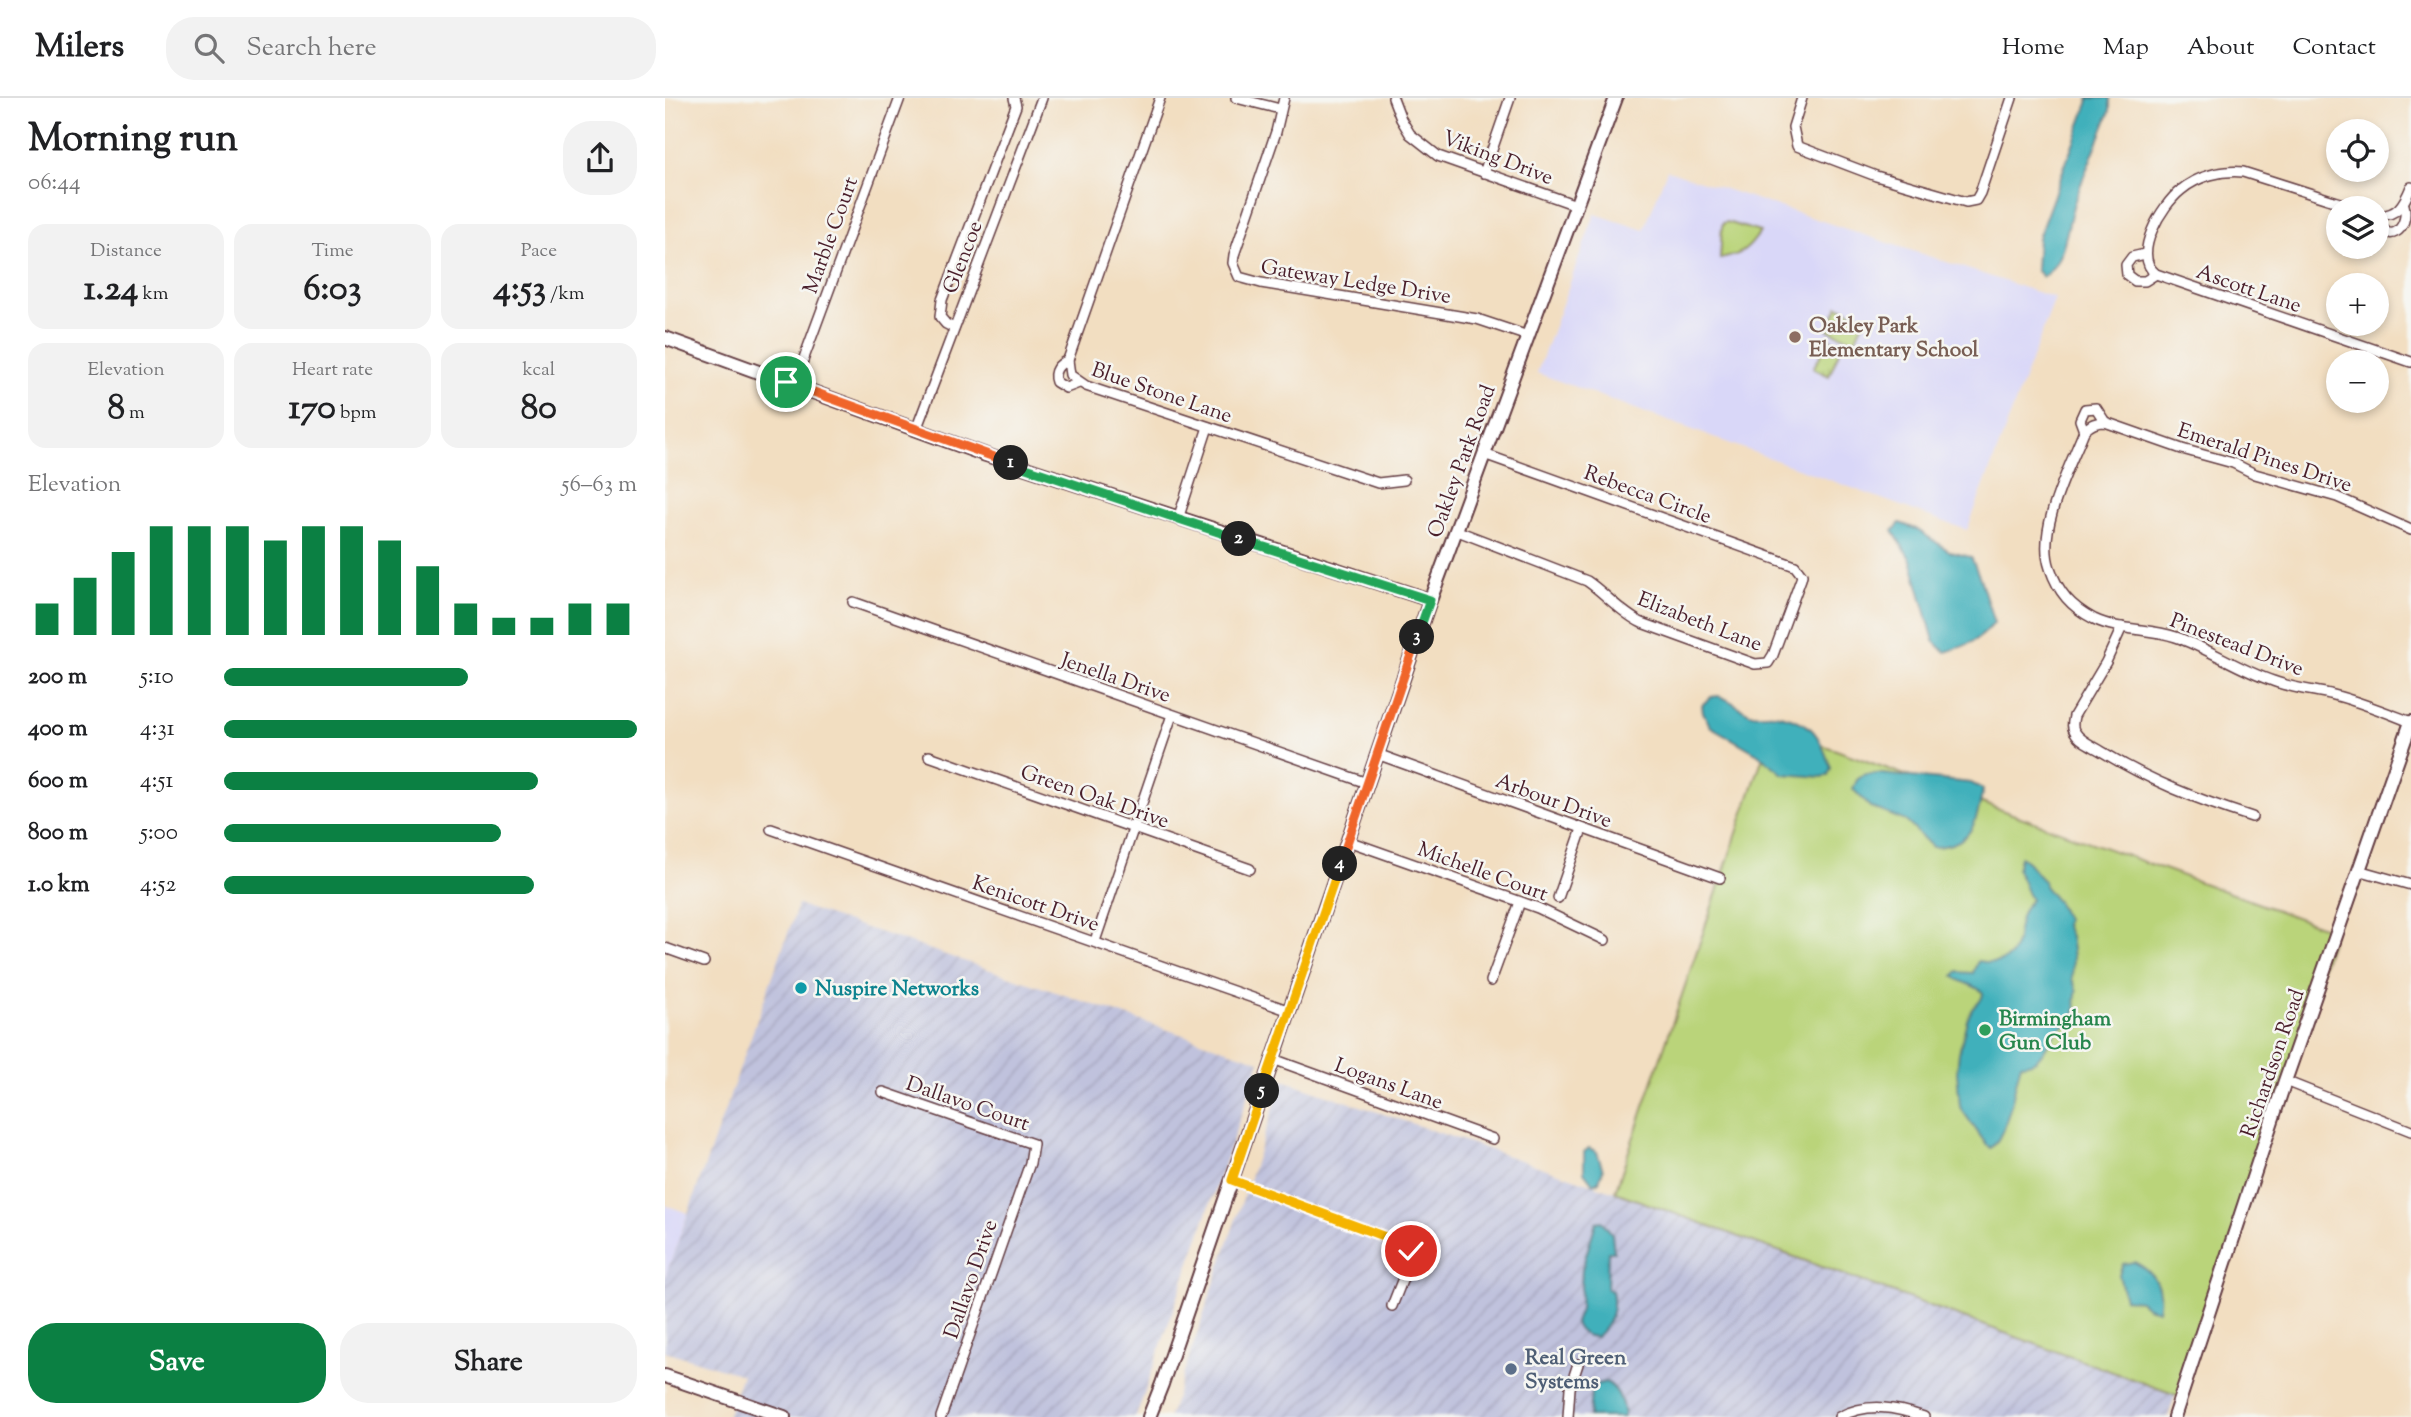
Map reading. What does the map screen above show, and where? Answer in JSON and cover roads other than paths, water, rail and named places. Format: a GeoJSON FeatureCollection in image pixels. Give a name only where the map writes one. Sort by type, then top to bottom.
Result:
{"type":"FeatureCollection","features":[{"type":"Feature","properties":{"kind":"street","name":"Marble Court"},"geometry":{"type":"LineString","coordinates":[[794,385],[900,98]]}},
{"type":"Feature","properties":{"kind":"street"},"geometry":{"type":"LineString","coordinates":[[954,328],[940,317],[942,300],[1016,106],[1014,98]]}},
{"type":"Feature","properties":{"kind":"street","name":"Glencoe"},"geometry":{"type":"LineString","coordinates":[[916,429],[1042,98]]}},
{"type":"Feature","properties":{"kind":"street","name":"Blue Stone Lane"},"geometry":{"type":"LineString","coordinates":[[1160,98],[1068,360],[1070,375],[1079,383],[1378,482],[1404,480]]}},
{"type":"Feature","properties":{"kind":"street"},"geometry":{"type":"LineString","coordinates":[[1236,98],[1280,109]]}},
{"type":"Feature","properties":{"kind":"street","name":"Gateway Ledge Drive"},"geometry":{"type":"LineString","coordinates":[[1284,98],[1276,132],[1234,255],[1233,263],[1239,277],[1261,284],[1477,319],[1528,337]]}},
{"type":"Feature","properties":{"kind":"street","name":"Viking Drive"},"geometry":{"type":"LineString","coordinates":[[1393,98],[1405,127],[1423,146],[1438,156],[1576,205]]}},
{"type":"Feature","properties":{"kind":"street"},"geometry":{"type":"LineString","coordinates":[[1484,173],[1510,98]]}},
{"type":"Feature","properties":{"kind":"street","name":"Oakley Park Road"},"geometry":{"type":"LineString","coordinates":[[1163,1384],[1430,600],[1616,98]]}},
{"type":"Feature","properties":{"kind":"street"},"geometry":{"type":"LineString","coordinates":[[1802,98],[1793,127],[1797,146],[1876,176],[1966,202],[1976,200],[1980,193],[2013,98]]}},
{"type":"Feature","properties":{"kind":"street","name":"Ascott Lane"},"geometry":{"type":"LineString","coordinates":[[2326,198],[2243,172],[2232,171],[2204,176],[2181,189],[2162,209],[2145,254],[2132,257],[2126,265],[2127,275],[2135,281],[2145,281],[2156,274],[2411,362]]}},
{"type":"Feature","properties":{"kind":"street"},"geometry":{"type":"LineString","coordinates":[[2389,214],[2403,205],[2411,187]]}},
{"type":"Feature","properties":{"kind":"street"},"geometry":{"type":"LineString","coordinates":[[2389,232],[2402,232],[2408,227],[2411,219],[2409,211],[2403,205]]}},
{"type":"Feature","properties":{"kind":"street"},"geometry":{"type":"LineString","coordinates":[[2145,254],[2147,264],[2156,274]]}},
{"type":"Feature","properties":{"kind":"street"},"geometry":{"type":"LineString","coordinates":[[665,338],[916,429],[1178,519],[1430,600]]}},
{"type":"Feature","properties":{"kind":"street"},"geometry":{"type":"LineString","coordinates":[[1068,360],[1056,370],[1056,382],[1066,388],[1079,383]]}},
{"type":"Feature","properties":{"kind":"street","name":"Emerald Pines Drive"},"geometry":{"type":"LineString","coordinates":[[2105,422],[2101,414],[2090,407],[2085,409],[2080,420],[2087,427],[2105,422],[2182,449],[2233,463],[2255,474],[2337,497],[2411,530]]}},
{"type":"Feature","properties":{"kind":"street"},"geometry":{"type":"LineString","coordinates":[[1178,519],[1208,427]]}},
{"type":"Feature","properties":{"kind":"street","name":"Pinestead Drive"},"geometry":{"type":"LineString","coordinates":[[2087,427],[2051,519],[2047,543],[2049,566],[2063,596],[2093,618],[2111,626],[2144,629],[2196,644],[2272,681],[2346,699],[2411,722]]}},
{"type":"Feature","properties":{"kind":"street","name":"Rebecca Circle"},"geometry":{"type":"LineString","coordinates":[[1484,454],[1790,564],[1799,570]]}},
{"type":"Feature","properties":{"kind":"street","name":"Elizabeth Lane"},"geometry":{"type":"LineString","coordinates":[[1455,530],[1587,581],[1602,591],[1629,617],[1642,623],[1760,665],[1768,663],[1773,655],[1801,579],[1799,570]]}},
{"type":"Feature","properties":{"kind":"street","name":"Jenella Drive"},"geometry":{"type":"LineString","coordinates":[[853,602],[1367,783]]}},
{"type":"Feature","properties":{"kind":"street"},"geometry":{"type":"LineString","coordinates":[[2122,627],[2106,662],[2074,716],[2074,732],[2137,773],[2175,791],[2252,817]]}},
{"type":"Feature","properties":{"kind":"street"},"geometry":{"type":"LineString","coordinates":[[1095,941],[1172,715]]}},
{"type":"Feature","properties":{"kind":"street","name":"Richardson Road"},"geometry":{"type":"LineString","coordinates":[[2174,1417],[2285,1081],[2411,722]]}},
{"type":"Feature","properties":{"kind":"street","name":"Arbour Drive"},"geometry":{"type":"LineString","coordinates":[[1377,754],[1720,878]]}},
{"type":"Feature","properties":{"kind":"street","name":"Green Oak Drive"},"geometry":{"type":"LineString","coordinates":[[929,757],[1250,869]]}},
{"type":"Feature","properties":{"kind":"street","name":"Kenicott Drive"},"geometry":{"type":"LineString","coordinates":[[771,829],[1290,1011]]}},
{"type":"Feature","properties":{"kind":"street"},"geometry":{"type":"LineString","coordinates":[[1558,898],[1582,829]]}},
{"type":"Feature","properties":{"kind":"street","name":"Michelle Court"},"geometry":{"type":"LineString","coordinates":[[1348,841],[1520,902],[1605,940]]}},
{"type":"Feature","properties":{"kind":"street"},"geometry":{"type":"LineString","coordinates":[[2358,870],[2411,885]]}},
{"type":"Feature","properties":{"kind":"street"},"geometry":{"type":"LineString","coordinates":[[1491,981],[1520,902]]}},
{"type":"Feature","properties":{"kind":"street"},"geometry":{"type":"LineString","coordinates":[[665,948],[704,962]]}},
{"type":"Feature","properties":{"kind":"street","name":"Logans Lane"},"geometry":{"type":"LineString","coordinates":[[1273,1059],[1493,1139]]}},
{"type":"Feature","properties":{"kind":"street"},"geometry":{"type":"LineString","coordinates":[[2285,1081],[2411,1131]]}},
{"type":"Feature","properties":{"kind":"street","name":"Dallavo Court"},"geometry":{"type":"LineString","coordinates":[[883,1092],[1024,1140],[1033,1144],[1032,1153]]}},
{"type":"Feature","properties":{"kind":"street","name":"Dallavo Drive"},"geometry":{"type":"LineString","coordinates":[[941,1417],[1032,1153]]}},
{"type":"Feature","properties":{"kind":"street"},"geometry":{"type":"LineString","coordinates":[[1232,1180],[1407,1245],[1411,1258],[1392,1306]]}},
{"type":"Feature","properties":{"kind":"street"},"geometry":{"type":"LineString","coordinates":[[1568,1417],[1570,1388],[1578,1364]]}},
{"type":"Feature","properties":{"kind":"street"},"geometry":{"type":"LineString","coordinates":[[665,1377],[784,1417]]}},
{"type":"Feature","properties":{"kind":"street"},"geometry":{"type":"LineString","coordinates":[[1149,1417],[1163,1384]]}},
{"type":"Feature","properties":{"kind":"street"},"geometry":{"type":"LineString","coordinates":[[1155,1417],[1163,1384]]}},
{"type":"Feature","properties":{"kind":"street"},"geometry":{"type":"LineString","coordinates":[[1839,1417],[1864,1407],[1876,1407],[1904,1410],[1924,1417]]}},
{"type":"Feature","properties":{"kind":"water"},"geometry":{"type":"Polygon","coordinates":[[[2090,98],[2110,98],[2110,111],[2074,203],[2061,253],[2051,270],[2043,277],[2036,270],[2038,238],[2090,98]]]}},
{"type":"Feature","properties":{"kind":"water"},"geometry":{"type":"Polygon","coordinates":[[[1900,523],[1916,529],[1951,552],[1971,557],[1994,623],[1978,639],[1945,652],[1934,641],[1911,560],[1893,531],[1900,523]]]}},
{"type":"Feature","properties":{"kind":"water"},"geometry":{"type":"Polygon","coordinates":[[[1718,696],[1753,714],[1775,714],[1807,726],[1822,746],[1831,768],[1828,775],[1822,777],[1783,774],[1758,754],[1710,726],[1702,705],[1711,697],[1718,696]]]}},
{"type":"Feature","properties":{"kind":"water"},"geometry":{"type":"Polygon","coordinates":[[[1865,774],[1971,783],[1983,789],[1975,822],[1964,837],[1956,842],[1932,847],[1906,821],[1870,807],[1853,789],[1857,780],[1865,774]]]}},
{"type":"Feature","properties":{"kind":"water"},"geometry":{"type":"Polygon","coordinates":[[[2020,857],[2044,881],[2044,886],[2059,904],[2066,920],[2073,957],[2072,979],[2077,991],[2076,1010],[2072,1022],[2060,1028],[2037,1059],[2021,1064],[2006,1121],[1991,1148],[1960,1107],[1957,1072],[1967,1020],[1983,993],[1954,976],[1957,972],[1973,973],[1978,961],[1995,962],[2006,959],[2012,952],[2024,910],[2031,900],[2017,870],[2020,857]]]}},
{"type":"Feature","properties":{"kind":"water"},"geometry":{"type":"Polygon","coordinates":[[[1589,1148],[1597,1152],[1603,1170],[1599,1181],[1593,1184],[1584,1172],[1584,1152],[1589,1148]]]}},
{"type":"Feature","properties":{"kind":"water"},"geometry":{"type":"Polygon","coordinates":[[[1602,1221],[1612,1234],[1614,1252],[1608,1252],[1607,1289],[1612,1291],[1613,1304],[1608,1322],[1596,1337],[1583,1333],[1575,1323],[1580,1309],[1582,1269],[1596,1222],[1602,1221]]]}},
{"type":"Feature","properties":{"kind":"water"},"geometry":{"type":"Polygon","coordinates":[[[2134,1262],[2156,1282],[2158,1310],[2147,1307],[2140,1301],[2125,1299],[2119,1275],[2123,1264],[2134,1262]]]}},
{"type":"Feature","properties":{"kind":"water"},"geometry":{"type":"Polygon","coordinates":[[[1606,1382],[1614,1388],[1619,1397],[1624,1417],[1589,1417],[1591,1393],[1597,1384],[1606,1382]]]}},
{"type":"Feature","properties":{"kind":"place","name":"Oakley Park Elementary School"},"geometry":{"type":"Point","coordinates":[1795,337]}},
{"type":"Feature","properties":{"kind":"place","name":"Nuspire Networks"},"geometry":{"type":"Point","coordinates":[801,988]}},
{"type":"Feature","properties":{"kind":"place","name":"Birmingham Gun Club"},"geometry":{"type":"Point","coordinates":[1985,1030]}},
{"type":"Feature","properties":{"kind":"place","name":"Real Green Systems"},"geometry":{"type":"Point","coordinates":[1511,1369]}}]}
